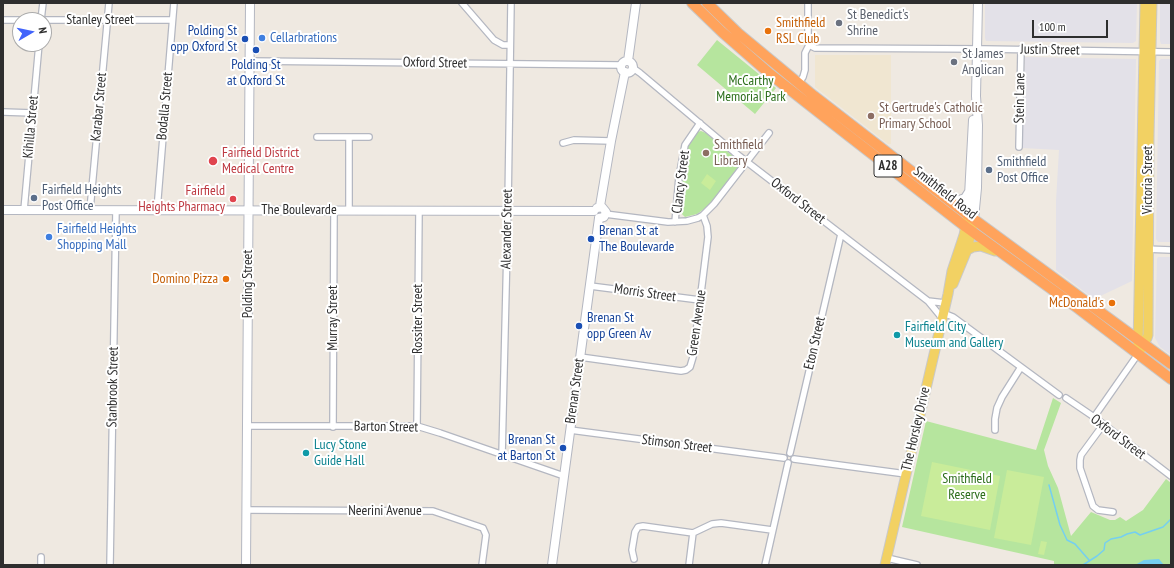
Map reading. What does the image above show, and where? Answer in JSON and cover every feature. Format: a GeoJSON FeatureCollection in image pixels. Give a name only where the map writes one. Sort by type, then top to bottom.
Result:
{"type":"FeatureCollection","features":[{"type":"Feature","properties":{"kind":"highway","name":"Smithfield Road"},"geometry":{"type":"LineString","coordinates":[[692,3],[722,32],[770,74],[969,229],[1079,309],[1171,380]]}},
{"type":"Feature","properties":{"kind":"highway","name":"Smithfield Road"},"geometry":{"type":"LineString","coordinates":[[707,3],[738,33],[799,83],[949,200],[1171,364]]}},
{"type":"Feature","properties":{"kind":"main road","name":"Victoria Street"},"geometry":{"type":"LineString","coordinates":[[1145,3],[1148,51]]}},
{"type":"Feature","properties":{"kind":"main road","name":"Victoria Street"},"geometry":{"type":"LineString","coordinates":[[1138,354],[1141,342],[1148,51],[1152,3]]}},
{"type":"Feature","properties":{"kind":"main road","name":"The Horsley Drive"},"geometry":{"type":"LineString","coordinates":[[947,298],[967,250],[971,217]]}},
{"type":"Feature","properties":{"kind":"main road","name":"The Horsley Drive"},"geometry":{"type":"LineString","coordinates":[[886,562],[952,271],[969,229]]}},
{"type":"Feature","properties":{"kind":"main road"},"geometry":{"type":"LineString","coordinates":[[967,250],[973,247],[981,246],[1003,254]]}},
{"type":"Feature","properties":{"kind":"street","name":"Karabar Street"},"geometry":{"type":"LineString","coordinates":[[90,210],[109,3]]}},
{"type":"Feature","properties":{"kind":"street","name":"Bodalla Street"},"geometry":{"type":"LineString","coordinates":[[157,210],[174,3]]}},
{"type":"Feature","properties":{"kind":"street","name":"Polding Street"},"geometry":{"type":"LineString","coordinates":[[246,565],[250,3]]}},
{"type":"Feature","properties":{"kind":"street"},"geometry":{"type":"LineString","coordinates":[[462,3],[494,40],[503,45],[510,46]]}},
{"type":"Feature","properties":{"kind":"street","name":"Alexander Street"},"geometry":{"type":"LineString","coordinates":[[502,454],[511,3]]}},
{"type":"Feature","properties":{"kind":"street","name":"Brenan Street"},"geometry":{"type":"LineString","coordinates":[[552,565],[600,212],[611,141],[627,67],[636,3]]}},
{"type":"Feature","properties":{"kind":"street"},"geometry":{"type":"LineString","coordinates":[[799,83],[805,70],[805,53],[809,45],[808,3]]}},
{"type":"Feature","properties":{"kind":"street","name":"The Horsley Drive"},"geometry":{"type":"LineString","coordinates":[[971,217],[977,188],[978,125],[976,96],[978,3]]}},
{"type":"Feature","properties":{"kind":"street","name":"Stanley Street"},"geometry":{"type":"LineString","coordinates":[[52,20],[172,20]]}},
{"type":"Feature","properties":{"kind":"street","name":"Justin Street"},"geometry":{"type":"LineString","coordinates":[[809,45],[815,48],[977,48],[1171,52]]}},
{"type":"Feature","properties":{"kind":"street","name":"Stein Lane"},"geometry":{"type":"LineString","coordinates":[[1019,147],[1021,49]]}},
{"type":"Feature","properties":{"kind":"street","name":"Kihilla Street"},"geometry":{"type":"LineString","coordinates":[[24,210],[38,52]]}},
{"type":"Feature","properties":{"kind":"street","name":"Oxford Street"},"geometry":{"type":"LineString","coordinates":[[250,61],[627,67],[640,72],[748,162],[928,301],[942,316],[953,317],[1059,395]]}},
{"type":"Feature","properties":{"kind":"street","name":"The Horsley Drive"},"geometry":{"type":"LineString","coordinates":[[971,217],[970,189],[972,130],[976,96]]}},
{"type":"Feature","properties":{"kind":"street"},"geometry":{"type":"LineString","coordinates":[[3,112],[33,113]]}},
{"type":"Feature","properties":{"kind":"street","name":"Clancy Street"},"geometry":{"type":"LineString","coordinates":[[676,222],[679,177],[685,145],[700,122]]}},
{"type":"Feature","properties":{"kind":"street","name":"The Boulevarde"},"geometry":{"type":"LineString","coordinates":[[3,210],[600,212],[665,222],[676,222],[693,220],[703,215],[714,204],[748,162],[769,133]]}},
{"type":"Feature","properties":{"kind":"street"},"geometry":{"type":"LineString","coordinates":[[316,137],[369,137]]}},
{"type":"Feature","properties":{"kind":"street"},"geometry":{"type":"LineString","coordinates":[[349,137],[349,210]]}},
{"type":"Feature","properties":{"kind":"street"},"geometry":{"type":"LineString","coordinates":[[564,143],[574,140],[611,141]]}},
{"type":"Feature","properties":{"kind":"street"},"geometry":{"type":"LineString","coordinates":[[949,200],[965,198],[970,189]]}},
{"type":"Feature","properties":{"kind":"street","name":"Stanbrook Street"},"geometry":{"type":"LineString","coordinates":[[110,565],[116,210]]}},
{"type":"Feature","properties":{"kind":"street","name":"Murray Street"},"geometry":{"type":"LineString","coordinates":[[333,427],[334,210]]}},
{"type":"Feature","properties":{"kind":"street","name":"Rossiter Street"},"geometry":{"type":"LineString","coordinates":[[417,426],[419,211]]}},
{"type":"Feature","properties":{"kind":"street","name":"Green Avenue"},"geometry":{"type":"LineString","coordinates":[[580,357],[686,370],[692,363],[708,237],[707,226],[703,215]]}},
{"type":"Feature","properties":{"kind":"street","name":"Eton Street"},"geometry":{"type":"LineString","coordinates":[[790,453],[841,234]]}},
{"type":"Feature","properties":{"kind":"street"},"geometry":{"type":"LineString","coordinates":[[1144,249],[1171,250]]}},
{"type":"Feature","properties":{"kind":"street","name":"Morris Street"},"geometry":{"type":"LineString","coordinates":[[590,286],[700,300]]}},
{"type":"Feature","properties":{"kind":"street"},"geometry":{"type":"LineString","coordinates":[[928,301],[947,298]]}},
{"type":"Feature","properties":{"kind":"street"},"geometry":{"type":"LineString","coordinates":[[1094,417],[1138,354]]}},
{"type":"Feature","properties":{"kind":"street"},"geometry":{"type":"LineString","coordinates":[[995,430],[997,408],[1002,397],[1021,367]]}},
{"type":"Feature","properties":{"kind":"street","name":"Oxford Street"},"geometry":{"type":"LineString","coordinates":[[1066,398],[1094,417],[1170,476]]}},
{"type":"Feature","properties":{"kind":"street"},"geometry":{"type":"LineString","coordinates":[[1103,425],[1083,452],[1080,460],[1080,466],[1092,505],[1098,510],[1113,512]]}},
{"type":"Feature","properties":{"kind":"street","name":"Barton Street"},"geometry":{"type":"LineString","coordinates":[[248,426],[417,426],[564,476]]}},
{"type":"Feature","properties":{"kind":"street","name":"Stimson Street"},"geometry":{"type":"LineString","coordinates":[[570,430],[784,458]]}},
{"type":"Feature","properties":{"kind":"street"},"geometry":{"type":"LineString","coordinates":[[788,463],[785,462],[784,458],[787,454],[790,453],[794,455],[794,459]]}},
{"type":"Feature","properties":{"kind":"street"},"geometry":{"type":"LineString","coordinates":[[764,565],[788,463],[794,459],[906,474]]}},
{"type":"Feature","properties":{"kind":"street","name":"Neerini Avenue"},"geometry":{"type":"LineString","coordinates":[[247,510],[432,511],[483,528],[486,535],[482,565]]}},
{"type":"Feature","properties":{"kind":"street"},"geometry":{"type":"LineString","coordinates":[[634,559],[632,550],[635,532],[640,526],[693,533],[712,524],[720,523],[772,530]]}},
{"type":"Feature","properties":{"kind":"street"},"geometry":{"type":"LineString","coordinates":[[688,565],[693,533]]}},
{"type":"Feature","properties":{"kind":"street"},"geometry":{"type":"LineString","coordinates":[[41,557],[41,565]]}},
{"type":"Feature","properties":{"kind":"street"},"geometry":{"type":"LineString","coordinates":[[886,562],[917,565]]}},
{"type":"Feature","properties":{"kind":"shaded area"},"geometry":{"type":"Polygon","coordinates":[[[985,3],[1137,3],[1136,41],[1133,43],[986,41],[985,3]]]}},
{"type":"Feature","properties":{"kind":"shaded area"},"geometry":{"type":"Polygon","coordinates":[[[1160,3],[1171,3],[1171,44],[1161,44],[1160,41],[1160,3]]]}},
{"type":"Feature","properties":{"kind":"shaded area","name":"St Gertrude's Catholic Primary School"},"geometry":{"type":"Polygon","coordinates":[[[815,55],[891,55],[891,144],[888,144],[815,87],[815,55]]]}},
{"type":"Feature","properties":{"kind":"shaded area"},"geometry":{"type":"Polygon","coordinates":[[[1025,57],[1136,59],[1132,281],[1094,299],[1056,270],[1056,201],[1059,150],[1022,148],[1025,57]]]}},
{"type":"Feature","properties":{"kind":"shaded area"},"geometry":{"type":"Polygon","coordinates":[[[1161,59],[1171,59],[1171,242],[1158,242],[1156,239],[1159,61],[1161,59]]]}},
{"type":"Feature","properties":{"kind":"shaded area"},"geometry":{"type":"Polygon","coordinates":[[[1158,257],[1171,257],[1171,355],[1160,347],[1155,338],[1158,257]]]}},
{"type":"Feature","properties":{"kind":"green space","name":"McCarthy Memorial Park"},"geometry":{"type":"Polygon","coordinates":[[[717,40],[776,88],[755,114],[697,65],[717,40]]]}},
{"type":"Feature","properties":{"kind":"green space"},"geometry":{"type":"Polygon","coordinates":[[[701,131],[706,133],[735,158],[738,162],[738,167],[711,204],[697,214],[685,217],[679,211],[679,201],[688,146],[697,132],[701,131]]]}},
{"type":"Feature","properties":{"kind":"green space"},"geometry":{"type":"Polygon","coordinates":[[[707,174],[716,181],[710,190],[701,183],[707,174]]]}},
{"type":"Feature","properties":{"kind":"green space","name":"Smithfield Reserve"},"geometry":{"type":"Polygon","coordinates":[[[1053,398],[1061,403],[1044,450],[1048,466],[1058,488],[1071,536],[1091,512],[1110,520],[1115,520],[1120,517],[1126,521],[1143,510],[1166,479],[1171,483],[1171,565],[1054,565],[1054,561],[902,527],[926,421],[1036,450],[1053,398]]]}},
{"type":"Feature","properties":{"kind":"green space"},"geometry":{"type":"Polygon","coordinates":[[[932,462],[1000,476],[990,530],[921,516],[932,462]]]}},
{"type":"Feature","properties":{"kind":"green space"},"geometry":{"type":"Polygon","coordinates":[[[1007,470],[1044,477],[1031,545],[994,538],[1007,470]]]}},
{"type":"Feature","properties":{"kind":"green space"},"geometry":{"type":"Polygon","coordinates":[[[1041,541],[1047,542],[1044,555],[1038,554],[1041,541]]]}},
{"type":"Feature","properties":{"kind":"water"},"geometry":{"type":"Polygon","coordinates":[[[1159,559],[1164,565],[1135,565],[1144,560],[1159,559]]]}},
{"type":"Feature","properties":{"kind":"waterway"},"geometry":{"type":"LineString","coordinates":[[1049,485],[1060,525],[1067,540],[1075,544],[1089,560]]}},
{"type":"Feature","properties":{"kind":"waterway"},"geometry":{"type":"LineString","coordinates":[[1083,565],[1104,550],[1105,543],[1111,539],[1135,532],[1140,535],[1163,527],[1171,519]]}},
{"type":"Feature","properties":{"kind":"place","name":"St Benedict's Shrine"},"geometry":{"type":"Point","coordinates":[839,23]}},
{"type":"Feature","properties":{"kind":"place","name":"Smithfield RSL Club"},"geometry":{"type":"Point","coordinates":[768,31]}},
{"type":"Feature","properties":{"kind":"place","name":"Cellarbrations"},"geometry":{"type":"Point","coordinates":[262,38]}},
{"type":"Feature","properties":{"kind":"place","name":"Polding St opp Oxford St"},"geometry":{"type":"Point","coordinates":[245,39]}},
{"type":"Feature","properties":{"kind":"place","name":"Polding St at Oxford St"},"geometry":{"type":"Point","coordinates":[256,50]}},
{"type":"Feature","properties":{"kind":"place","name":"St James Anglican"},"geometry":{"type":"Point","coordinates":[954,62]}},
{"type":"Feature","properties":{"kind":"place","name":"St Gertrude's Catholic Primary School"},"geometry":{"type":"Point","coordinates":[871,116]}},
{"type":"Feature","properties":{"kind":"place","name":"Smithfield Library"},"geometry":{"type":"Point","coordinates":[706,153]}},
{"type":"Feature","properties":{"kind":"place","name":"Fairfield District Medical Centre"},"geometry":{"type":"Point","coordinates":[213,161]}},
{"type":"Feature","properties":{"kind":"place","name":"Smithfield Post Office"},"geometry":{"type":"Point","coordinates":[989,170]}},
{"type":"Feature","properties":{"kind":"place","name":"Fairfield Heights Post Office"},"geometry":{"type":"Point","coordinates":[34,198]}},
{"type":"Feature","properties":{"kind":"place","name":"Fairfield Heights Pharmacy"},"geometry":{"type":"Point","coordinates":[233,199]}},
{"type":"Feature","properties":{"kind":"place","name":"Fairfield Heights Shopping Mall"},"geometry":{"type":"Point","coordinates":[49,237]}},
{"type":"Feature","properties":{"kind":"place","name":"Brenan St at The Boulevarde"},"geometry":{"type":"Point","coordinates":[591,239]}},
{"type":"Feature","properties":{"kind":"place","name":"Domino Pizza"},"geometry":{"type":"Point","coordinates":[226,279]}},
{"type":"Feature","properties":{"kind":"place","name":"McDonald's"},"geometry":{"type":"Point","coordinates":[1112,303]}},
{"type":"Feature","properties":{"kind":"place","name":"Brenan St opp Green Av"},"geometry":{"type":"Point","coordinates":[579,326]}},
{"type":"Feature","properties":{"kind":"place","name":"Fairfield City Museum and Gallery"},"geometry":{"type":"Point","coordinates":[897,335]}},
{"type":"Feature","properties":{"kind":"place","name":"Brenan St at Barton St"},"geometry":{"type":"Point","coordinates":[563,448]}},
{"type":"Feature","properties":{"kind":"place","name":"Lucy Stone Guide Hall"},"geometry":{"type":"Point","coordinates":[306,453]}}]}
